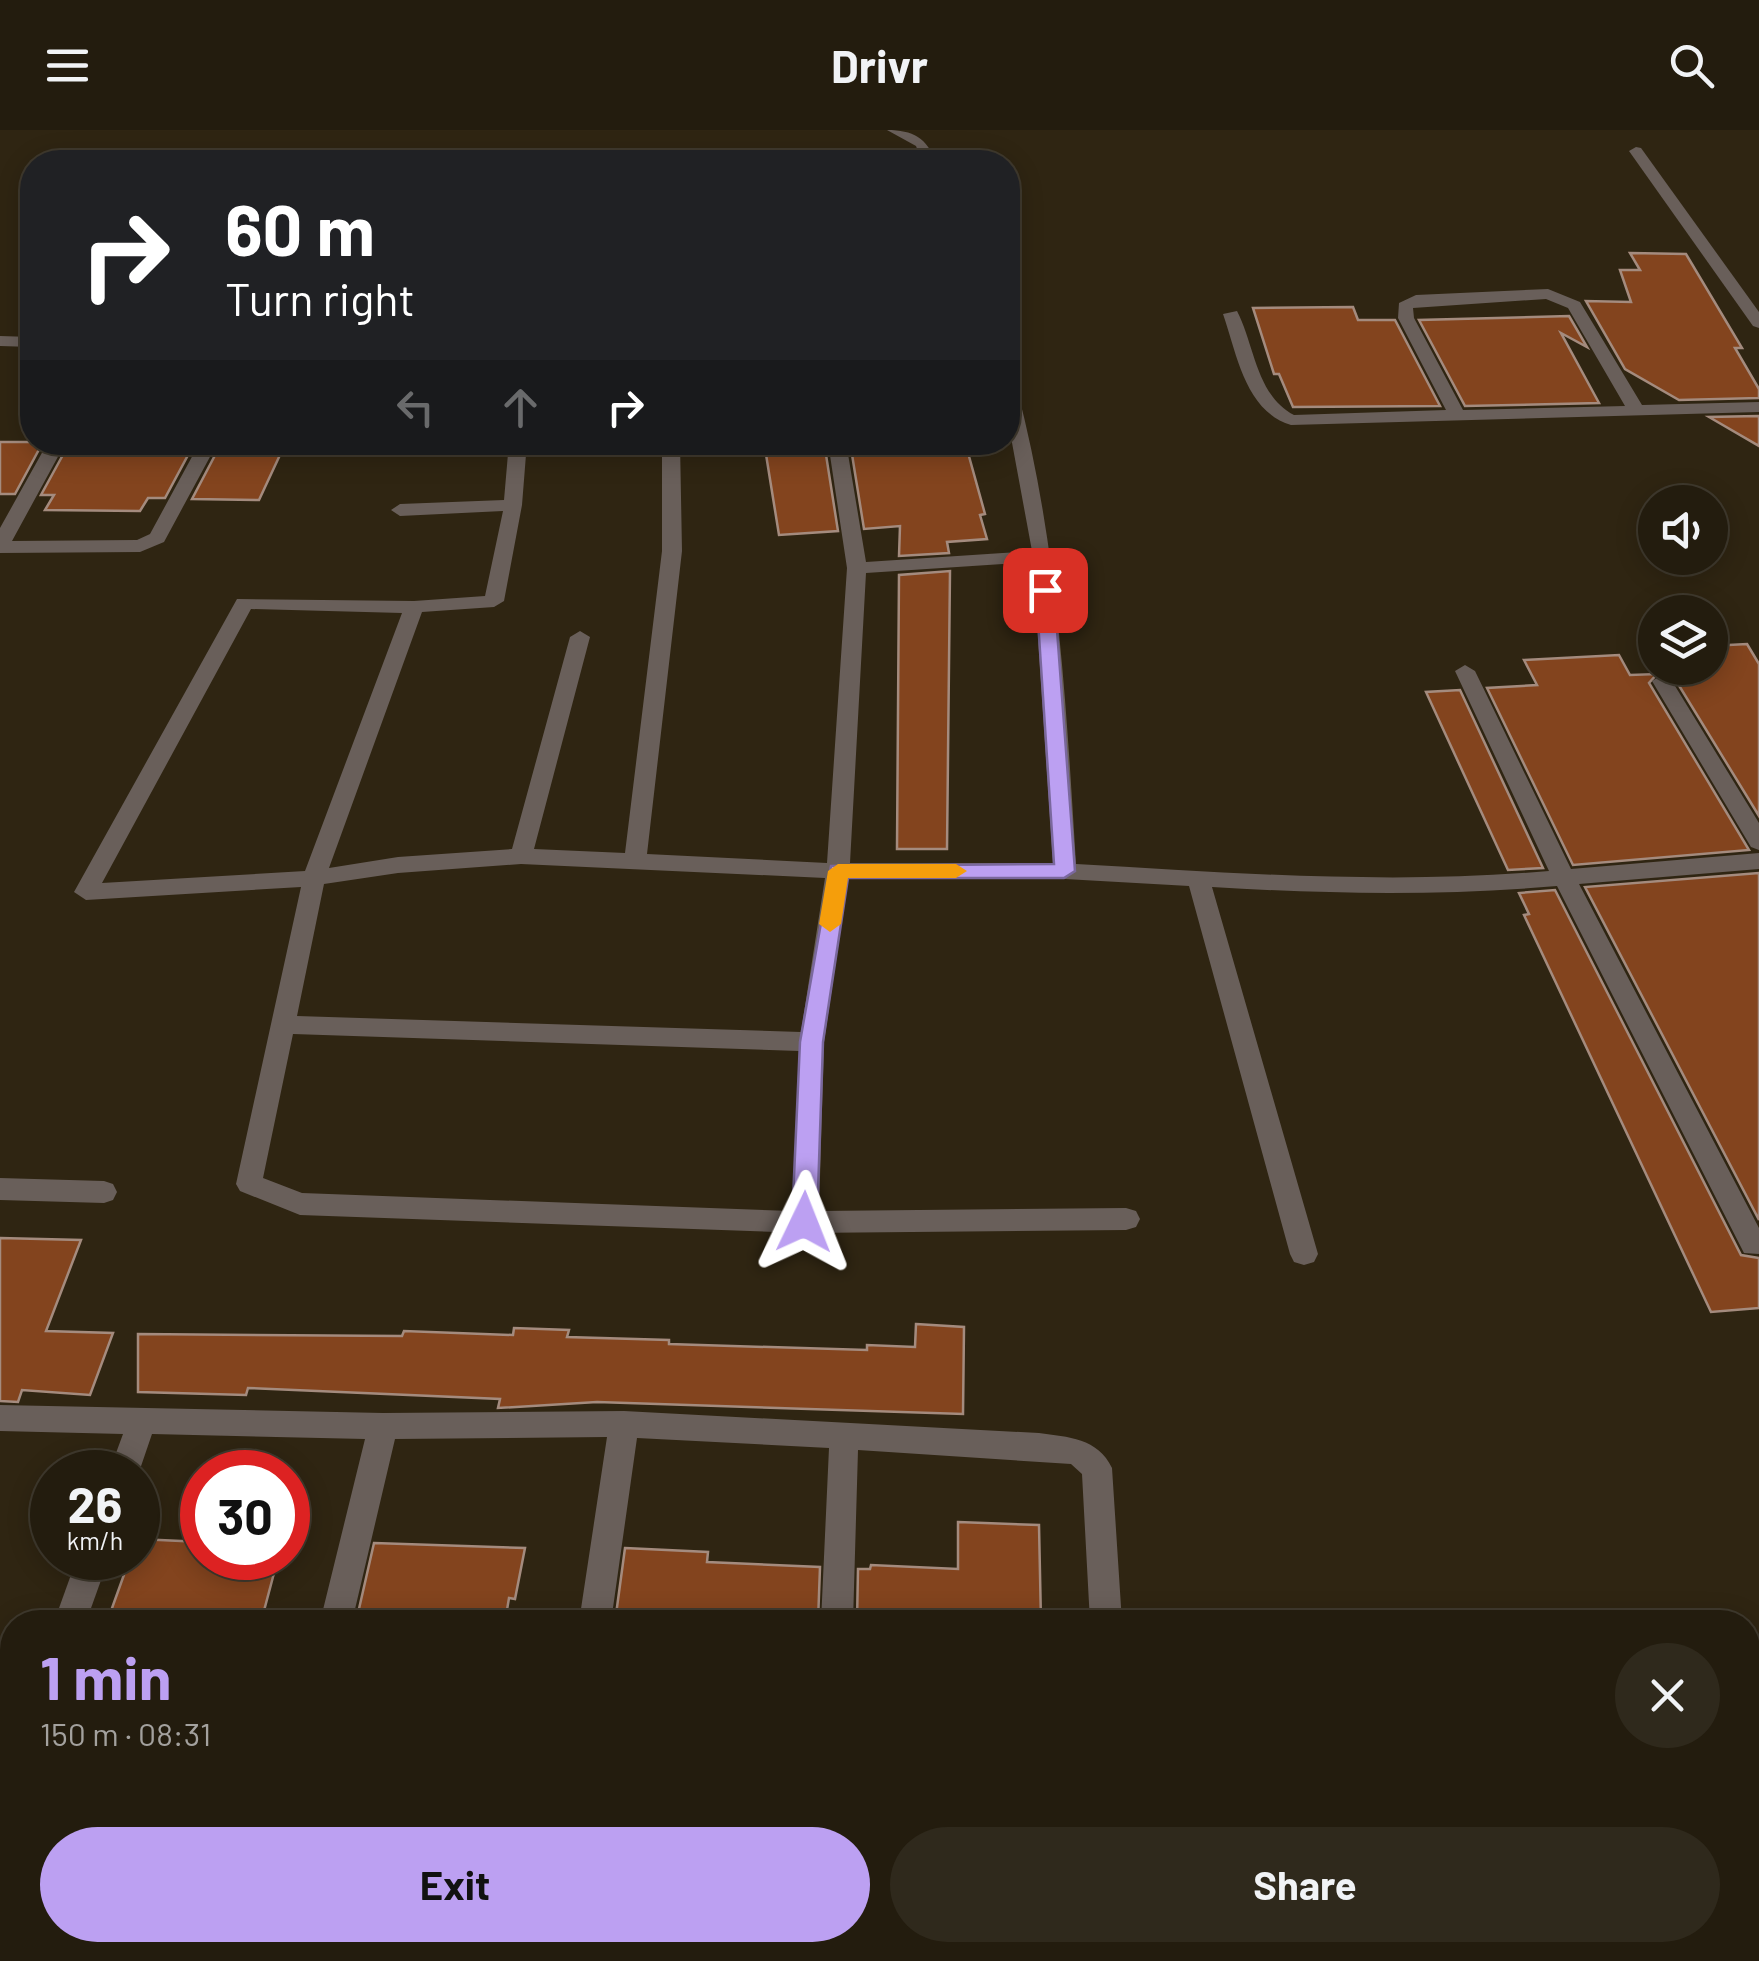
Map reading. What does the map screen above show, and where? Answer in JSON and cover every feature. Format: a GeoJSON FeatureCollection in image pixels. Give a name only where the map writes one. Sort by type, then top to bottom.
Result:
{"type":"FeatureCollection","features":[{"type":"Feature","properties":{"kind":"street"},"geometry":{"type":"LineString","coordinates":[[894,130],[922,144],[924,150]]}},
{"type":"Feature","properties":{"kind":"street"},"geometry":{"type":"LineString","coordinates":[[922,144],[931,130]]}},
{"type":"Feature","properties":{"kind":"street"},"geometry":{"type":"LineString","coordinates":[[1636,151],[1759,324]]}},
{"type":"Feature","properties":{"kind":"street"},"geometry":{"type":"LineString","coordinates":[[1457,415],[1406,318],[1405,306],[1416,300],[1548,294],[1564,299],[1574,305],[1637,410]]}},
{"type":"Feature","properties":{"kind":"street"},"geometry":{"type":"LineString","coordinates":[[1231,314],[1259,391],[1270,409],[1290,420],[1759,408]]}},
{"type":"Feature","properties":{"kind":"street"},"geometry":{"type":"LineString","coordinates":[[1020,429],[1042,556],[1064,871]]}},
{"type":"Feature","properties":{"kind":"street"},"geometry":{"type":"LineString","coordinates":[[50,455],[0,546],[140,546],[157,538],[202,455]]}},
{"type":"Feature","properties":{"kind":"street"},"geometry":{"type":"LineString","coordinates":[[517,455],[513,505],[494,601],[414,608],[244,603],[86,892],[314,878],[398,866],[522,856],[838,871],[1064,871],[1345,888],[1455,886],[1759,861]]}},
{"type":"Feature","properties":{"kind":"street"},"geometry":{"type":"LineString","coordinates":[[635,863],[672,551],[671,455]]}},
{"type":"Feature","properties":{"kind":"street"},"geometry":{"type":"LineString","coordinates":[[804,1222],[812,1042],[838,871],[858,568],[839,455]]}},
{"type":"Feature","properties":{"kind":"street"},"geometry":{"type":"LineString","coordinates":[[400,510],[513,505]]}},
{"type":"Feature","properties":{"kind":"street"},"geometry":{"type":"LineString","coordinates":[[858,568],[1042,556]]}},
{"type":"Feature","properties":{"kind":"street"},"geometry":{"type":"LineString","coordinates":[[414,608],[314,878],[250,1184],[300,1204],[804,1222],[1126,1219]]}},
{"type":"Feature","properties":{"kind":"street"},"geometry":{"type":"LineString","coordinates":[[522,856],[580,637]]}},
{"type":"Feature","properties":{"kind":"street"},"geometry":{"type":"LineString","coordinates":[[1465,671],[1564,878],[1754,1245]]}},
{"type":"Feature","properties":{"kind":"street"},"geometry":{"type":"LineString","coordinates":[[1665,685],[1759,842]]}},
{"type":"Feature","properties":{"kind":"street"},"geometry":{"type":"LineString","coordinates":[[1198,878],[1304,1254]]}},
{"type":"Feature","properties":{"kind":"street"},"geometry":{"type":"LineString","coordinates":[[282,1025],[812,1042]]}},
{"type":"Feature","properties":{"kind":"street"},"geometry":{"type":"LineString","coordinates":[[0,1189],[104,1192]]}},
{"type":"Feature","properties":{"kind":"street"},"geometry":{"type":"LineString","coordinates":[[0,1418],[383,1426],[624,1424],[1040,1446],[1078,1452],[1096,1468],[1105,1610]]}},
{"type":"Feature","properties":{"kind":"street"},"geometry":{"type":"LineString","coordinates":[[132,1450],[142,1422]]}},
{"type":"Feature","properties":{"kind":"street"},"geometry":{"type":"LineString","coordinates":[[596,1610],[624,1424]]}},
{"type":"Feature","properties":{"kind":"street"},"geometry":{"type":"LineString","coordinates":[[339,1610],[383,1426]]}},
{"type":"Feature","properties":{"kind":"street"},"geometry":{"type":"LineString","coordinates":[[837,1610],[844,1436]]}},
{"type":"Feature","properties":{"kind":"street"},"geometry":{"type":"LineString","coordinates":[[74,1610],[85,1580]]}},
{"type":"Feature","properties":{"kind":"building"},"geometry":{"type":"Polygon","coordinates":[[[1630,253],[1686,254],[1742,348],[1735,348],[1759,389],[1759,398],[1679,400],[1625,369],[1586,301],[1631,302],[1620,270],[1640,270],[1630,253]]]}},
{"type":"Feature","properties":{"kind":"building"},"geometry":{"type":"Polygon","coordinates":[[[1353,307],[1358,320],[1395,320],[1440,406],[1293,407],[1279,374],[1274,374],[1253,308],[1353,307]]]}},
{"type":"Feature","properties":{"kind":"building"},"geometry":{"type":"Polygon","coordinates":[[[1569,316],[1587,347],[1561,333],[1599,403],[1465,406],[1419,320],[1569,316]]]}},
{"type":"Feature","properties":{"kind":"building"},"geometry":{"type":"Polygon","coordinates":[[[1759,416],[1759,446],[1709,417],[1759,416]]]}},
{"type":"Feature","properties":{"kind":"building"},"geometry":{"type":"Polygon","coordinates":[[[0,442],[20,442],[20,455],[36,455],[15,494],[0,494],[0,442]]]}},
{"type":"Feature","properties":{"kind":"building"},"geometry":{"type":"Polygon","coordinates":[[[63,455],[188,455],[165,498],[148,498],[140,511],[45,510],[54,495],[41,495],[63,455]]]}},
{"type":"Feature","properties":{"kind":"building"},"geometry":{"type":"Polygon","coordinates":[[[215,455],[280,455],[259,500],[192,499],[215,455]]]}},
{"type":"Feature","properties":{"kind":"building"},"geometry":{"type":"Polygon","coordinates":[[[766,455],[826,455],[838,531],[779,535],[766,455]]]}},
{"type":"Feature","properties":{"kind":"building"},"geometry":{"type":"Polygon","coordinates":[[[852,455],[969,455],[985,514],[980,515],[987,539],[947,542],[949,553],[899,556],[900,526],[864,529],[852,455]]]}},
{"type":"Feature","properties":{"kind":"building"},"geometry":{"type":"Polygon","coordinates":[[[950,571],[947,849],[897,849],[899,575],[950,571]]]}},
{"type":"Feature","properties":{"kind":"building"},"geometry":{"type":"Polygon","coordinates":[[[1747,644],[1759,664],[1759,816],[1679,685],[1728,685],[1728,645],[1747,644]]]}},
{"type":"Feature","properties":{"kind":"building"},"geometry":{"type":"Polygon","coordinates":[[[1619,655],[1630,675],[1638,675],[1638,685],[1650,685],[1749,850],[1573,865],[1487,688],[1537,685],[1524,660],[1619,655]]]}},
{"type":"Feature","properties":{"kind":"building"},"geometry":{"type":"Polygon","coordinates":[[[1460,690],[1543,868],[1508,870],[1426,692],[1460,690]]]}},
{"type":"Feature","properties":{"kind":"building"},"geometry":{"type":"Polygon","coordinates":[[[1759,873],[1759,1220],[1585,887],[1759,873]]]}},
{"type":"Feature","properties":{"kind":"building"},"geometry":{"type":"Polygon","coordinates":[[[1555,890],[1741,1255],[1759,1258],[1759,1308],[1711,1312],[1524,915],[1529,914],[1519,893],[1555,890]]]}},
{"type":"Feature","properties":{"kind":"building"},"geometry":{"type":"Polygon","coordinates":[[[0,1238],[81,1240],[46,1331],[113,1333],[90,1395],[22,1390],[18,1402],[0,1401],[0,1238]]]}},
{"type":"Feature","properties":{"kind":"building"},"geometry":{"type":"Polygon","coordinates":[[[916,1324],[964,1327],[963,1414],[597,1402],[498,1408],[500,1399],[248,1388],[246,1395],[138,1392],[138,1334],[402,1336],[404,1331],[513,1335],[514,1328],[569,1330],[567,1337],[669,1340],[669,1344],[867,1350],[867,1345],[915,1347],[916,1324]]]}},
{"type":"Feature","properties":{"kind":"building"},"geometry":{"type":"Polygon","coordinates":[[[958,1522],[1039,1525],[1041,1610],[857,1610],[858,1569],[870,1569],[871,1565],[958,1569],[958,1522]]]}},
{"type":"Feature","properties":{"kind":"building"},"geometry":{"type":"Polygon","coordinates":[[[160,1540],[180,1541],[180,1580],[272,1580],[264,1610],[111,1610],[122,1580],[160,1580],[160,1540]]]}},
{"type":"Feature","properties":{"kind":"building"},"geometry":{"type":"Polygon","coordinates":[[[374,1543],[525,1548],[515,1599],[509,1598],[507,1610],[359,1610],[374,1543]]]}},
{"type":"Feature","properties":{"kind":"building"},"geometry":{"type":"Polygon","coordinates":[[[625,1548],[708,1552],[707,1562],[820,1567],[818,1610],[617,1610],[625,1548]]]}},
{"type":"Feature","properties":{"kind":"slow traffic"},"geometry":{"type":"LineString","coordinates":[[830,924],[838,871],[956,871]]}},
{"type":"Feature","properties":{"kind":"route"},"geometry":{"type":"LineString","coordinates":[[804,1222],[812,1042],[838,871],[1064,871],[1045,590]]}}]}
